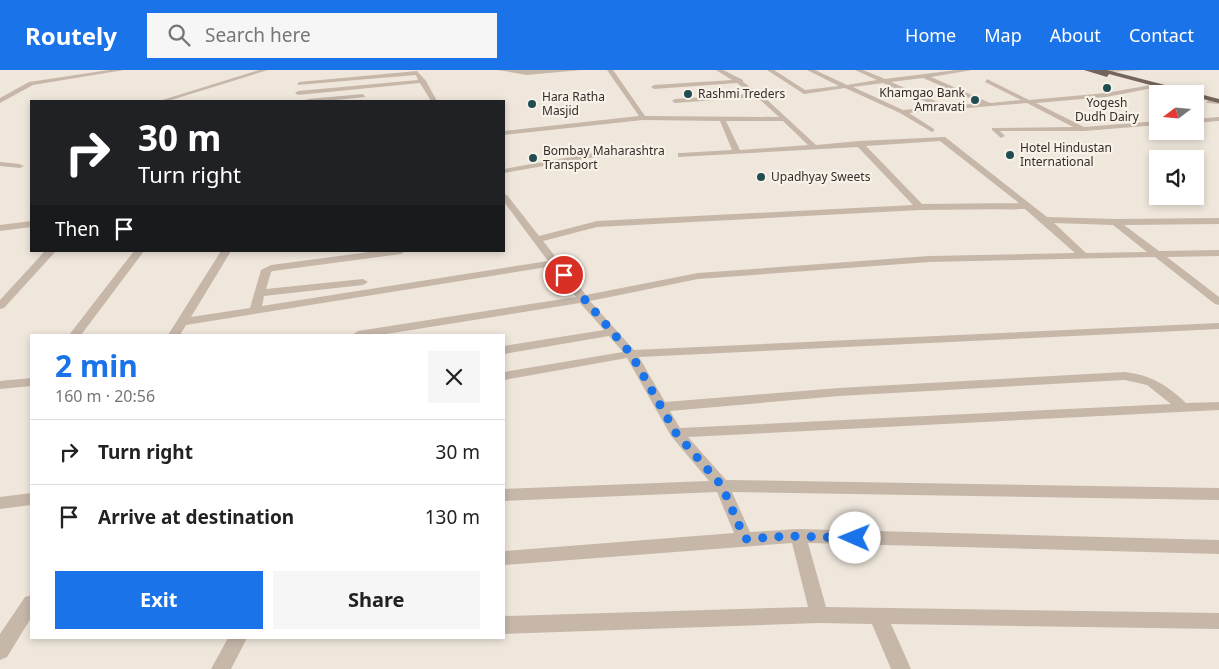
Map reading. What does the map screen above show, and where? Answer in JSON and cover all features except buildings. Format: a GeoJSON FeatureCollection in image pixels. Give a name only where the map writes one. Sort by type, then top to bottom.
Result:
{"type":"FeatureCollection","features":[{"type":"Feature","properties":{"kind":"main road"},"geometry":{"type":"LineString","coordinates":[[1097,71],[1149,86]]}},
{"type":"Feature","properties":{"kind":"main road"},"geometry":{"type":"LineString","coordinates":[[1097,71],[1155,85]]}},
{"type":"Feature","properties":{"kind":"main road"},"geometry":{"type":"LineString","coordinates":[[1204,97],[1219,102]]}},
{"type":"Feature","properties":{"kind":"main road"},"geometry":{"type":"LineString","coordinates":[[1204,101],[1209,102]]}},
{"type":"Feature","properties":{"kind":"street"},"geometry":{"type":"LineString","coordinates":[[0,101],[31,83],[121,70]]}},
{"type":"Feature","properties":{"kind":"street"},"geometry":{"type":"LineString","coordinates":[[165,100],[265,70]]}},
{"type":"Feature","properties":{"kind":"street"},"geometry":{"type":"LineString","coordinates":[[501,70],[528,73],[578,70]]}},
{"type":"Feature","properties":{"kind":"street"},"geometry":{"type":"LineString","coordinates":[[610,70],[643,118]]}},
{"type":"Feature","properties":{"kind":"street"},"geometry":{"type":"LineString","coordinates":[[719,70],[741,81],[761,95],[813,146]]}},
{"type":"Feature","properties":{"kind":"street"},"geometry":{"type":"LineString","coordinates":[[770,70],[804,92],[969,70]]}},
{"type":"Feature","properties":{"kind":"street"},"geometry":{"type":"LineString","coordinates":[[810,70],[902,112],[932,130]]}},
{"type":"Feature","properties":{"kind":"street"},"geometry":{"type":"LineString","coordinates":[[858,70],[948,108]]}},
{"type":"Feature","properties":{"kind":"street"},"geometry":{"type":"LineString","coordinates":[[908,70],[990,105]]}},
{"type":"Feature","properties":{"kind":"street"},"geometry":{"type":"LineString","coordinates":[[1097,71],[1137,70]]}},
{"type":"Feature","properties":{"kind":"street"},"geometry":{"type":"LineString","coordinates":[[298,84],[417,71],[433,100]]}},
{"type":"Feature","properties":{"kind":"street"},"geometry":{"type":"LineString","coordinates":[[987,80],[1084,129]]}},
{"type":"Feature","properties":{"kind":"street"},"geometry":{"type":"LineString","coordinates":[[298,93],[423,81]]}},
{"type":"Feature","properties":{"kind":"street"},"geometry":{"type":"LineString","coordinates":[[654,87],[741,81]]}},
{"type":"Feature","properties":{"kind":"street"},"geometry":{"type":"LineString","coordinates":[[902,112],[1106,94],[1149,87]]}},
{"type":"Feature","properties":{"kind":"street"},"geometry":{"type":"LineString","coordinates":[[417,90],[427,89]]}},
{"type":"Feature","properties":{"kind":"street"},"geometry":{"type":"LineString","coordinates":[[318,100],[368,95]]}},
{"type":"Feature","properties":{"kind":"street"},"geometry":{"type":"LineString","coordinates":[[675,101],[761,95]]}},
{"type":"Feature","properties":{"kind":"street"},"geometry":{"type":"LineString","coordinates":[[1209,102],[1219,102]]}},
{"type":"Feature","properties":{"kind":"street"},"geometry":{"type":"LineString","coordinates":[[505,134],[643,118],[786,119]]}},
{"type":"Feature","properties":{"kind":"street"},"geometry":{"type":"LineString","coordinates":[[722,119],[737,152]]}},
{"type":"Feature","properties":{"kind":"street"},"geometry":{"type":"LineString","coordinates":[[1204,120],[1219,119]]}},
{"type":"Feature","properties":{"kind":"street"},"geometry":{"type":"LineString","coordinates":[[1001,136],[994,129],[1084,129],[1149,125]]}},
{"type":"Feature","properties":{"kind":"street"},"geometry":{"type":"LineString","coordinates":[[681,155],[942,139],[1045,220],[1083,255]]}},
{"type":"Feature","properties":{"kind":"street"},"geometry":{"type":"LineString","coordinates":[[859,143],[920,207]]}},
{"type":"Feature","properties":{"kind":"street"},"geometry":{"type":"LineString","coordinates":[[505,171],[609,152]]}},
{"type":"Feature","properties":{"kind":"street"},"geometry":{"type":"LineString","coordinates":[[0,164],[20,166]]}},
{"type":"Feature","properties":{"kind":"street"},"geometry":{"type":"LineString","coordinates":[[505,198],[583,299],[631,354],[676,433],[722,486],[745,539]]}},
{"type":"Feature","properties":{"kind":"street"},"geometry":{"type":"LineString","coordinates":[[537,240],[597,224],[920,207],[1027,206]]}},
{"type":"Feature","properties":{"kind":"street"},"geometry":{"type":"LineString","coordinates":[[1045,220],[1115,222],[1219,221]]}},
{"type":"Feature","properties":{"kind":"street"},"geometry":{"type":"LineString","coordinates":[[1115,222],[1219,302]]}},
{"type":"Feature","properties":{"kind":"street"},"geometry":{"type":"LineString","coordinates":[[0,228],[30,224]]}},
{"type":"Feature","properties":{"kind":"street"},"geometry":{"type":"LineString","coordinates":[[0,306],[50,252]]}},
{"type":"Feature","properties":{"kind":"street"},"geometry":{"type":"LineString","coordinates":[[76,334],[138,252]]}},
{"type":"Feature","properties":{"kind":"street"},"geometry":{"type":"LineString","coordinates":[[175,334],[225,252]]}},
{"type":"Feature","properties":{"kind":"street"},"geometry":{"type":"LineString","coordinates":[[255,311],[266,270],[393,252]]}},
{"type":"Feature","properties":{"kind":"street"},"geometry":{"type":"LineString","coordinates":[[364,334],[583,299],[698,276],[929,259],[1219,253]]}},
{"type":"Feature","properties":{"kind":"street"},"geometry":{"type":"LineString","coordinates":[[183,322],[554,263]]}},
{"type":"Feature","properties":{"kind":"street"},"geometry":{"type":"LineString","coordinates":[[260,294],[364,282]]}},
{"type":"Feature","properties":{"kind":"street"},"geometry":{"type":"LineString","coordinates":[[505,376],[631,354],[1219,326]]}},
{"type":"Feature","properties":{"kind":"street"},"geometry":{"type":"LineString","coordinates":[[505,350],[612,332]]}},
{"type":"Feature","properties":{"kind":"street"},"geometry":{"type":"LineString","coordinates":[[661,407],[839,392],[1125,376],[1152,380],[1161,386],[1183,408]]}},
{"type":"Feature","properties":{"kind":"street"},"geometry":{"type":"LineString","coordinates":[[0,386],[30,382]]}},
{"type":"Feature","properties":{"kind":"street"},"geometry":{"type":"LineString","coordinates":[[676,433],[1219,406]]}},
{"type":"Feature","properties":{"kind":"street"},"geometry":{"type":"LineString","coordinates":[[505,494],[722,486],[1219,494]]}},
{"type":"Feature","properties":{"kind":"street"},"geometry":{"type":"LineString","coordinates":[[0,503],[30,499]]}},
{"type":"Feature","properties":{"kind":"street"},"geometry":{"type":"LineString","coordinates":[[798,536],[819,615]]}},
{"type":"Feature","properties":{"kind":"street"},"geometry":{"type":"LineString","coordinates":[[505,558],[798,536],[1219,547]]}},
{"type":"Feature","properties":{"kind":"street"},"geometry":{"type":"LineString","coordinates":[[0,651],[30,604]]}},
{"type":"Feature","properties":{"kind":"street"},"geometry":{"type":"LineString","coordinates":[[505,625],[819,615],[1219,621]]}},
{"type":"Feature","properties":{"kind":"street"},"geometry":{"type":"LineString","coordinates":[[878,616],[901,669]]}},
{"type":"Feature","properties":{"kind":"street"},"geometry":{"type":"LineString","coordinates":[[221,669],[237,639]]}},
{"type":"Feature","properties":{"kind":"place","name":"Yogesh Dudh Dairy"},"geometry":{"type":"Point","coordinates":[1107,88]}},
{"type":"Feature","properties":{"kind":"place","name":"Rashmi Treders"},"geometry":{"type":"Point","coordinates":[688,94]}},
{"type":"Feature","properties":{"kind":"place","name":"Khamgao Bank Amravati"},"geometry":{"type":"Point","coordinates":[975,100]}},
{"type":"Feature","properties":{"kind":"place","name":"Hara Ratha Masjid"},"geometry":{"type":"Point","coordinates":[532,104]}},
{"type":"Feature","properties":{"kind":"place","name":"Hotel Hindustan International"},"geometry":{"type":"Point","coordinates":[1010,155]}},
{"type":"Feature","properties":{"kind":"place","name":"Bombay Maharashtra Transport"},"geometry":{"type":"Point","coordinates":[533,158]}},
{"type":"Feature","properties":{"kind":"place","name":"Upadhyay Sweets"},"geometry":{"type":"Point","coordinates":[761,177]}},
{"type":"Feature","properties":{"kind":"route"},"geometry":{"type":"LineString","coordinates":[[564,275],[631,354],[676,433],[722,486],[745,539],[789,536],[855,538]]}}]}
